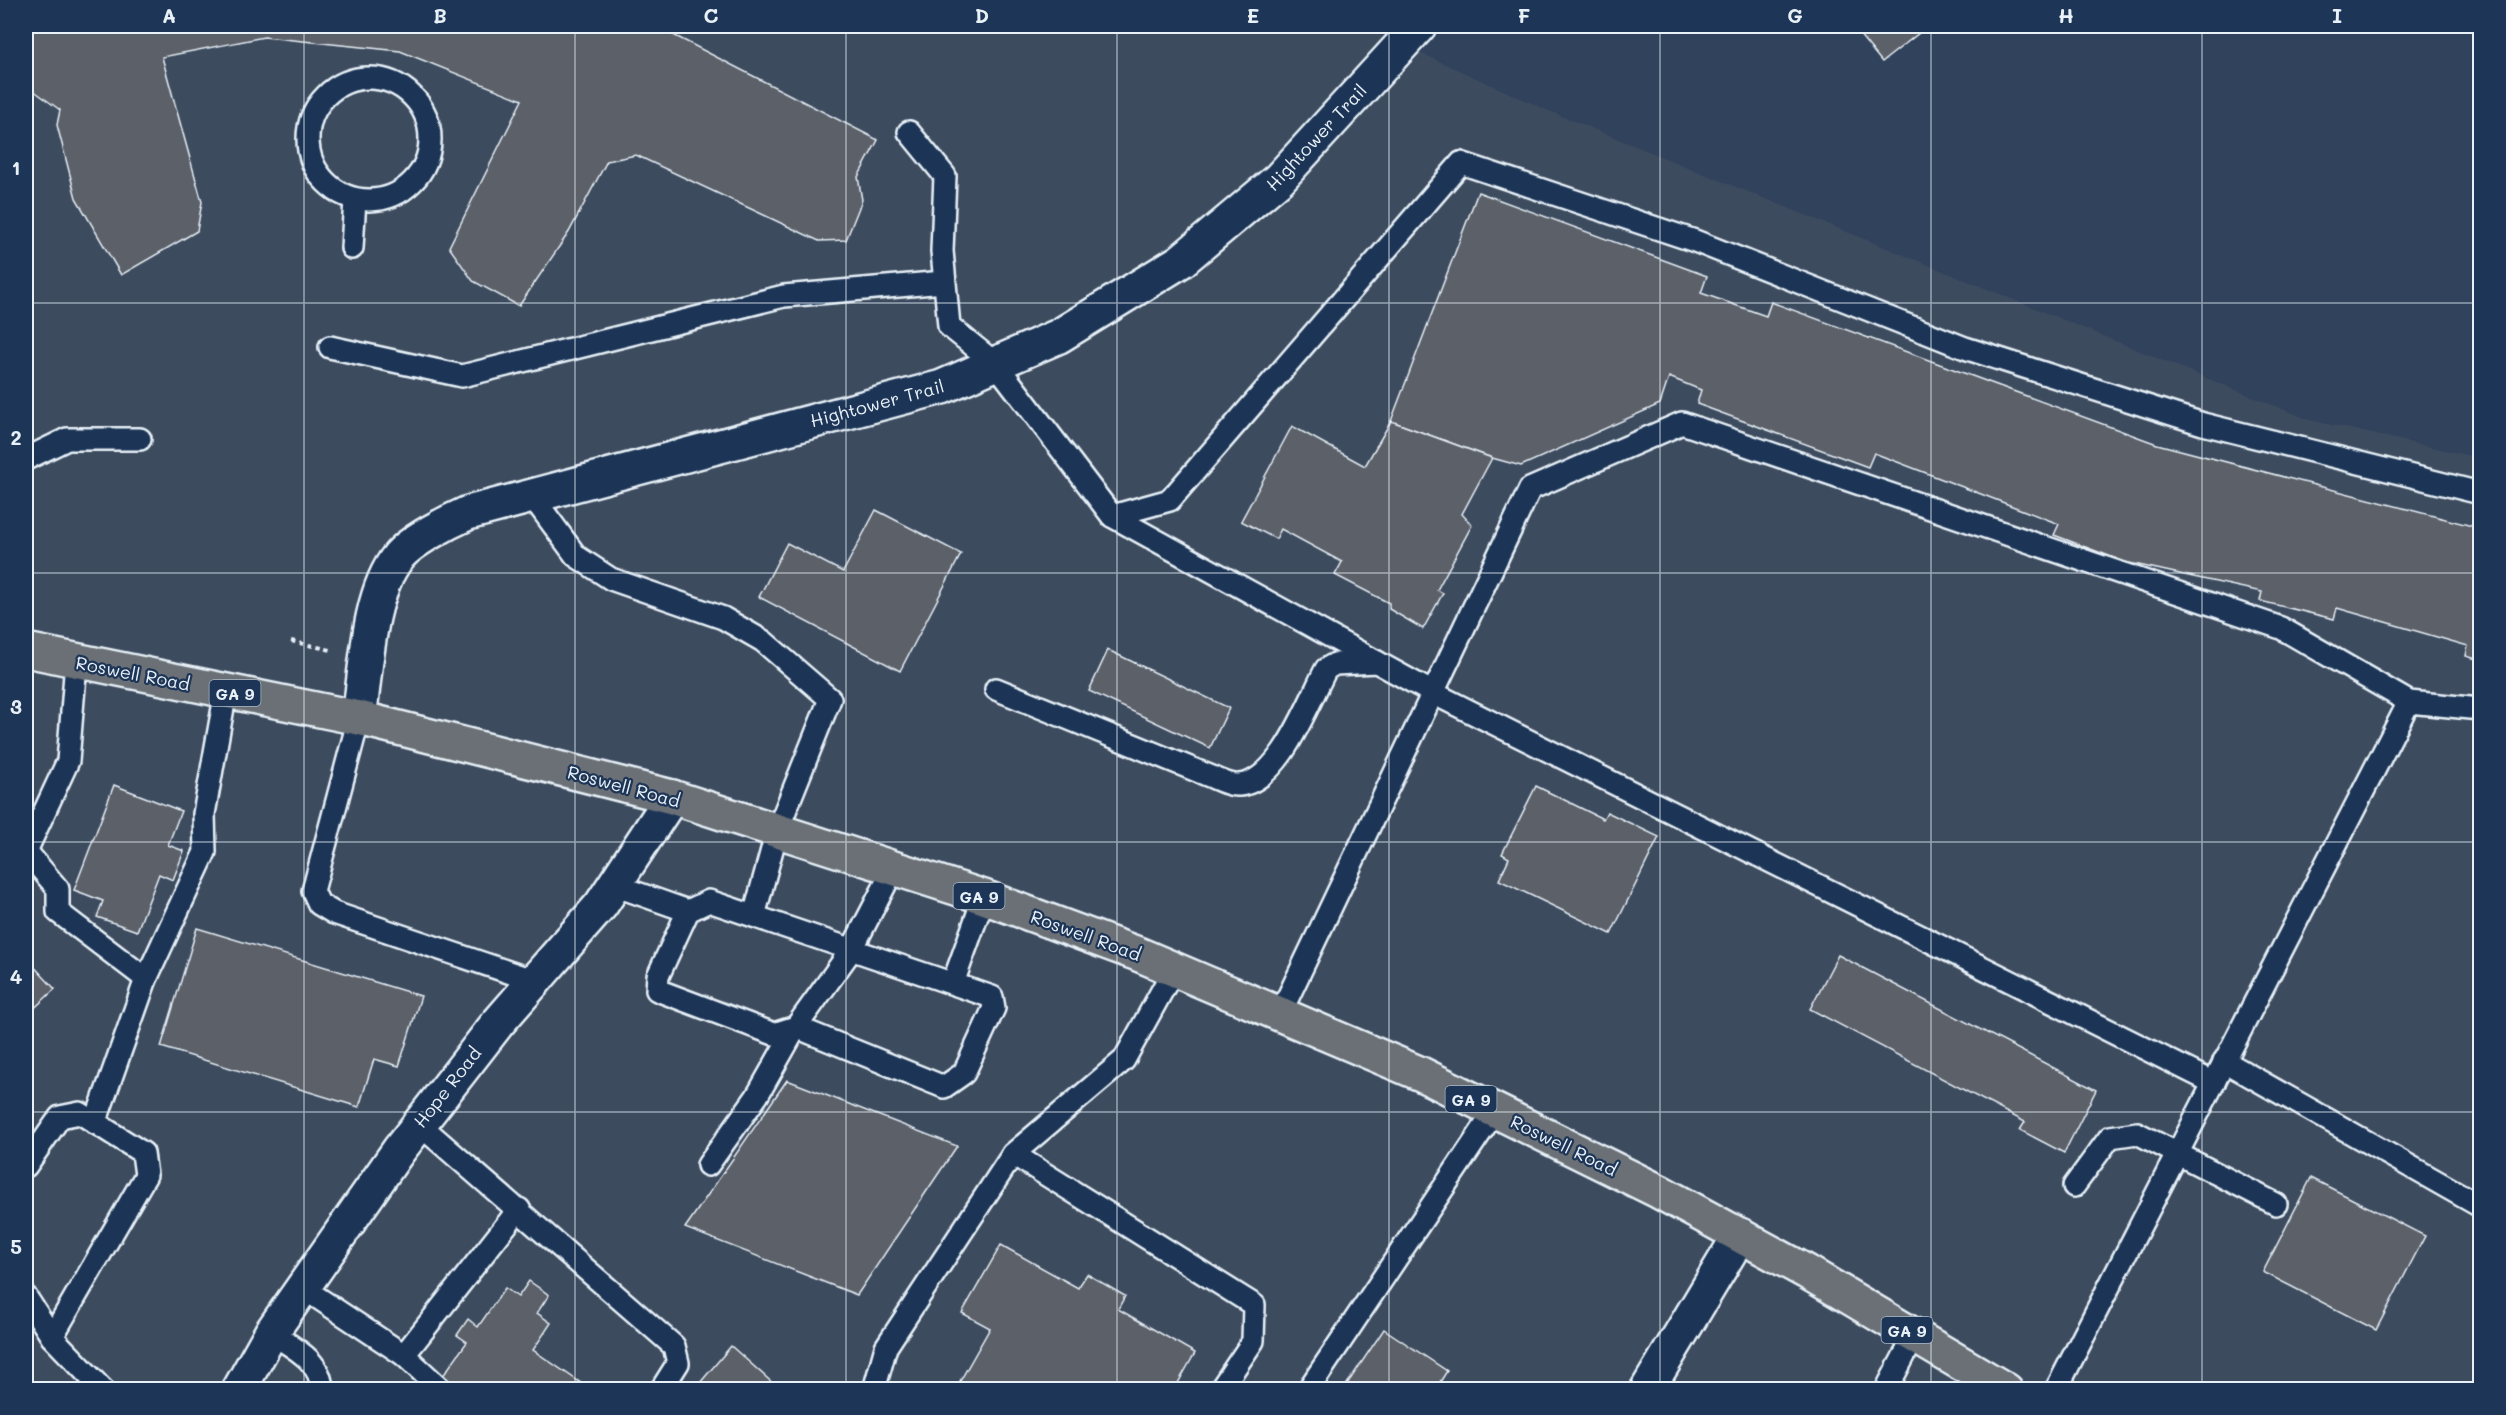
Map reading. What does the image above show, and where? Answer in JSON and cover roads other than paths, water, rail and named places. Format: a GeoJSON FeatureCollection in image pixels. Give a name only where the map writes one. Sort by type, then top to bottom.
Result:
{"type":"FeatureCollection","features":[{"type":"Feature","properties":{"kind":"main road","name":"Roswell Road"},"geometry":{"type":"LineString","coordinates":[[26,650],[359,718],[672,797],[984,897],[1174,969],[1421,1074],[1740,1234],[2006,1389]]}},
{"type":"Feature","properties":{"kind":"street","name":"Hightower Trail"},"geometry":{"type":"LineString","coordinates":[[359,718],[377,598],[398,556],[442,525],[468,513],[942,387],[1059,336],[1181,261],[1279,179],[1419,26]]}},
{"type":"Feature","properties":{"kind":"street","name":"Hope Road"},"geometry":{"type":"LineString","coordinates":[[239,1389],[271,1334],[419,1124],[497,1024],[601,905],[672,797]]}},
{"type":"Feature","properties":{"kind":"street"},"geometry":{"type":"LineString","coordinates":[[1647,1389],[1740,1234]]}},
{"type":"Feature","properties":{"kind":"lane"},"geometry":{"type":"LineString","coordinates":[[361,78],[382,78],[400,85],[415,98],[425,114],[430,132],[429,152],[422,170],[410,184],[393,195],[375,200],[355,199],[336,191],[320,176],[310,158],[307,136],[312,115],[323,97],[340,84],[361,78]]}},
{"type":"Feature","properties":{"kind":"lane"},"geometry":{"type":"LineString","coordinates":[[909,132],[945,176],[942,251],[949,326],[996,364],[1112,516],[1433,693],[2214,1083]]}},
{"type":"Feature","properties":{"kind":"lane"},"geometry":{"type":"LineString","coordinates":[[1112,516],[1170,500],[1461,163],[1695,241],[1965,348],[2203,424],[2481,493]]}},
{"type":"Feature","properties":{"kind":"lane"},"geometry":{"type":"LineString","coordinates":[[352,248],[355,199]]}},
{"type":"Feature","properties":{"kind":"lane"},"geometry":{"type":"LineString","coordinates":[[330,347],[462,376],[784,296],[944,282]]}},
{"type":"Feature","properties":{"kind":"lane"},"geometry":{"type":"LineString","coordinates":[[1280,1014],[1530,489],[1682,423],[2281,628],[2409,702],[2481,709]]}},
{"type":"Feature","properties":{"kind":"lane"},"geometry":{"type":"LineString","coordinates":[[26,459],[66,439],[140,439]]}},
{"type":"Feature","properties":{"kind":"lane"},"geometry":{"type":"LineString","coordinates":[[532,496],[576,556],[611,579],[723,618],[763,641],[830,699],[777,831],[754,916]]}},
{"type":"Feature","properties":{"kind":"lane"},"geometry":{"type":"LineString","coordinates":[[76,662],[68,761],[26,851],[58,889],[58,912],[146,979]]}},
{"type":"Feature","properties":{"kind":"lane"},"geometry":{"type":"LineString","coordinates":[[996,689],[1238,786],[1262,776],[1281,755],[1326,669],[1335,664],[1378,662]]}},
{"type":"Feature","properties":{"kind":"lane"},"geometry":{"type":"LineString","coordinates":[[88,1118],[146,979],[205,852],[204,814],[226,691]]}},
{"type":"Feature","properties":{"kind":"lane"},"geometry":{"type":"LineString","coordinates":[[2055,1389],[2409,702]]}},
{"type":"Feature","properties":{"kind":"lane"},"geometry":{"type":"LineString","coordinates":[[359,718],[313,891],[319,904],[334,913],[535,981]]}},
{"type":"Feature","properties":{"kind":"lane"},"geometry":{"type":"LineString","coordinates":[[708,1165],[757,1096],[796,1028],[852,949],[894,868]]}},
{"type":"Feature","properties":{"kind":"lane"},"geometry":{"type":"LineString","coordinates":[[614,885],[688,911]]}},
{"type":"Feature","properties":{"kind":"lane"},"geometry":{"type":"LineString","coordinates":[[953,984],[984,897]]}},
{"type":"Feature","properties":{"kind":"lane"},"geometry":{"type":"LineString","coordinates":[[709,901],[992,997],[994,1008],[964,1073],[945,1086],[796,1028],[774,1034],[657,990],[658,976],[688,911],[709,901]]}},
{"type":"Feature","properties":{"kind":"lane"},"geometry":{"type":"LineString","coordinates":[[874,1389],[886,1347],[1013,1154],[1124,1060],[1174,969]]}},
{"type":"Feature","properties":{"kind":"lane"},"geometry":{"type":"LineString","coordinates":[[2224,1061],[2481,1206]]}},
{"type":"Feature","properties":{"kind":"lane"},"geometry":{"type":"LineString","coordinates":[[1308,1389],[1495,1111]]}},
{"type":"Feature","properties":{"kind":"lane"},"geometry":{"type":"LineString","coordinates":[[26,1166],[60,1117],[88,1118],[143,1153],[146,1175],[52,1337]]}},
{"type":"Feature","properties":{"kind":"lane"},"geometry":{"type":"LineString","coordinates":[[419,1124],[674,1346],[678,1363],[662,1389]]}},
{"type":"Feature","properties":{"kind":"lane"},"geometry":{"type":"LineString","coordinates":[[2074,1186],[2110,1137],[2137,1133],[2276,1204]]}},
{"type":"Feature","properties":{"kind":"lane"},"geometry":{"type":"LineString","coordinates":[[1013,1154],[1254,1305],[1253,1341],[1220,1389]]}},
{"type":"Feature","properties":{"kind":"lane"},"geometry":{"type":"LineString","coordinates":[[404,1355],[519,1209]]}},
{"type":"Feature","properties":{"kind":"lane"},"geometry":{"type":"LineString","coordinates":[[303,1288],[404,1355],[442,1389]]}},
{"type":"Feature","properties":{"kind":"lane"},"geometry":{"type":"LineString","coordinates":[[26,1297],[52,1337],[103,1389]]}},
{"type":"Feature","properties":{"kind":"lane"},"geometry":{"type":"LineString","coordinates":[[271,1334],[307,1357],[322,1376],[322,1389]]}},
{"type":"Feature","properties":{"kind":"lane"},"geometry":{"type":"LineString","coordinates":[[1886,1389],[1915,1335]]}}]}
